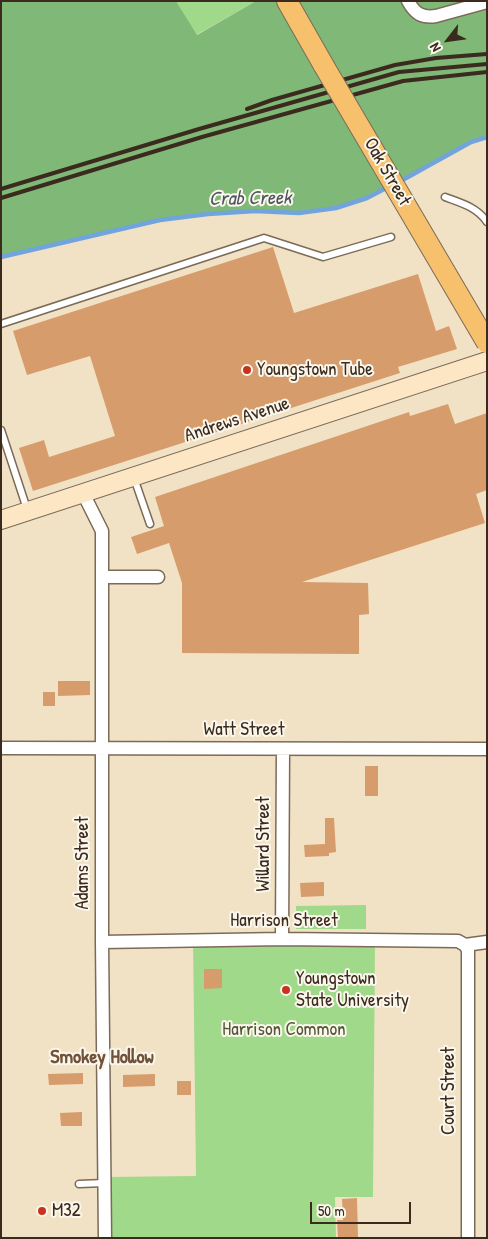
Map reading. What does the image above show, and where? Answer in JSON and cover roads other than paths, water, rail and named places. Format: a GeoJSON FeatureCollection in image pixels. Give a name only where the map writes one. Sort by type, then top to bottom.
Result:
{"type":"FeatureCollection","features":[{"type":"Feature","properties":{"kind":"main road","name":"Oak Street"},"geometry":{"type":"LineString","coordinates":[[287,1],[487,343]]}},
{"type":"Feature","properties":{"kind":"street"},"geometry":{"type":"LineString","coordinates":[[408,1],[412,9],[424,16],[436,16],[487,2]]}},
{"type":"Feature","properties":{"kind":"street","name":"Andrews Avenue"},"geometry":{"type":"LineString","coordinates":[[1,520],[487,361]]}},
{"type":"Feature","properties":{"kind":"street","name":"Adams Street"},"geometry":{"type":"LineString","coordinates":[[83,493],[102,531],[102,942],[105,1238]]}},
{"type":"Feature","properties":{"kind":"street"},"geometry":{"type":"LineString","coordinates":[[103,577],[158,577]]}},
{"type":"Feature","properties":{"kind":"street","name":"Watt Street"},"geometry":{"type":"LineString","coordinates":[[1,748],[487,749]]}},
{"type":"Feature","properties":{"kind":"street","name":"Willard Street"},"geometry":{"type":"LineString","coordinates":[[282,939],[283,749]]}},
{"type":"Feature","properties":{"kind":"street","name":"Harrison Street"},"geometry":{"type":"LineString","coordinates":[[102,942],[282,939],[458,941],[465,944],[487,942]]}},
{"type":"Feature","properties":{"kind":"street","name":"Court Street"},"geometry":{"type":"LineString","coordinates":[[465,944],[468,950],[468,1238]]}},
{"type":"Feature","properties":{"kind":"lane"},"geometry":{"type":"LineString","coordinates":[[445,197],[469,206],[483,216],[487,222]]}},
{"type":"Feature","properties":{"kind":"lane"},"geometry":{"type":"LineString","coordinates":[[1,324],[264,238],[323,257],[391,237]]}},
{"type":"Feature","properties":{"kind":"lane"},"geometry":{"type":"LineString","coordinates":[[1,430],[27,511]]}},
{"type":"Feature","properties":{"kind":"lane"},"geometry":{"type":"LineString","coordinates":[[134,477],[150,524]]}},
{"type":"Feature","properties":{"kind":"lane"},"geometry":{"type":"LineString","coordinates":[[79,1184],[105,1183]]}},
{"type":"Feature","properties":{"kind":"waterway","name":"Crab Creek"},"geometry":{"type":"LineString","coordinates":[[399,182],[471,142],[487,137]]}},
{"type":"Feature","properties":{"kind":"waterway","name":"Crab Creek"},"geometry":{"type":"LineString","coordinates":[[1,257],[160,220],[208,214],[255,211],[299,213],[336,208],[367,198],[390,186]]}},
{"type":"Feature","properties":{"kind":"railway"},"geometry":{"type":"LineString","coordinates":[[247,109],[272,100],[395,65],[436,58],[487,54]]}},
{"type":"Feature","properties":{"kind":"railway"},"geometry":{"type":"LineString","coordinates":[[1,189],[199,129],[399,72],[487,64]]}},
{"type":"Feature","properties":{"kind":"railway"},"geometry":{"type":"LineString","coordinates":[[1,198],[202,137],[403,81],[487,72]]}},
{"type":"Feature","properties":{"kind":"place","name":"Youngstown Tube"},"geometry":{"type":"Point","coordinates":[247,370]}},
{"type":"Feature","properties":{"kind":"place","name":"Youngstown State University"},"geometry":{"type":"Point","coordinates":[286,990]}},
{"type":"Feature","properties":{"kind":"place","name":"M32"},"geometry":{"type":"Point","coordinates":[42,1211]}},
{"type":"Feature","properties":{"kind":"district","name":"Smokey Hollow"},"geometry":{"type":"Point","coordinates":[102,1058]}},
{"type":"Feature","properties":{"kind":"park label","name":"Harrison Common"},"geometry":{"type":"Point","coordinates":[284,1030]}}]}
